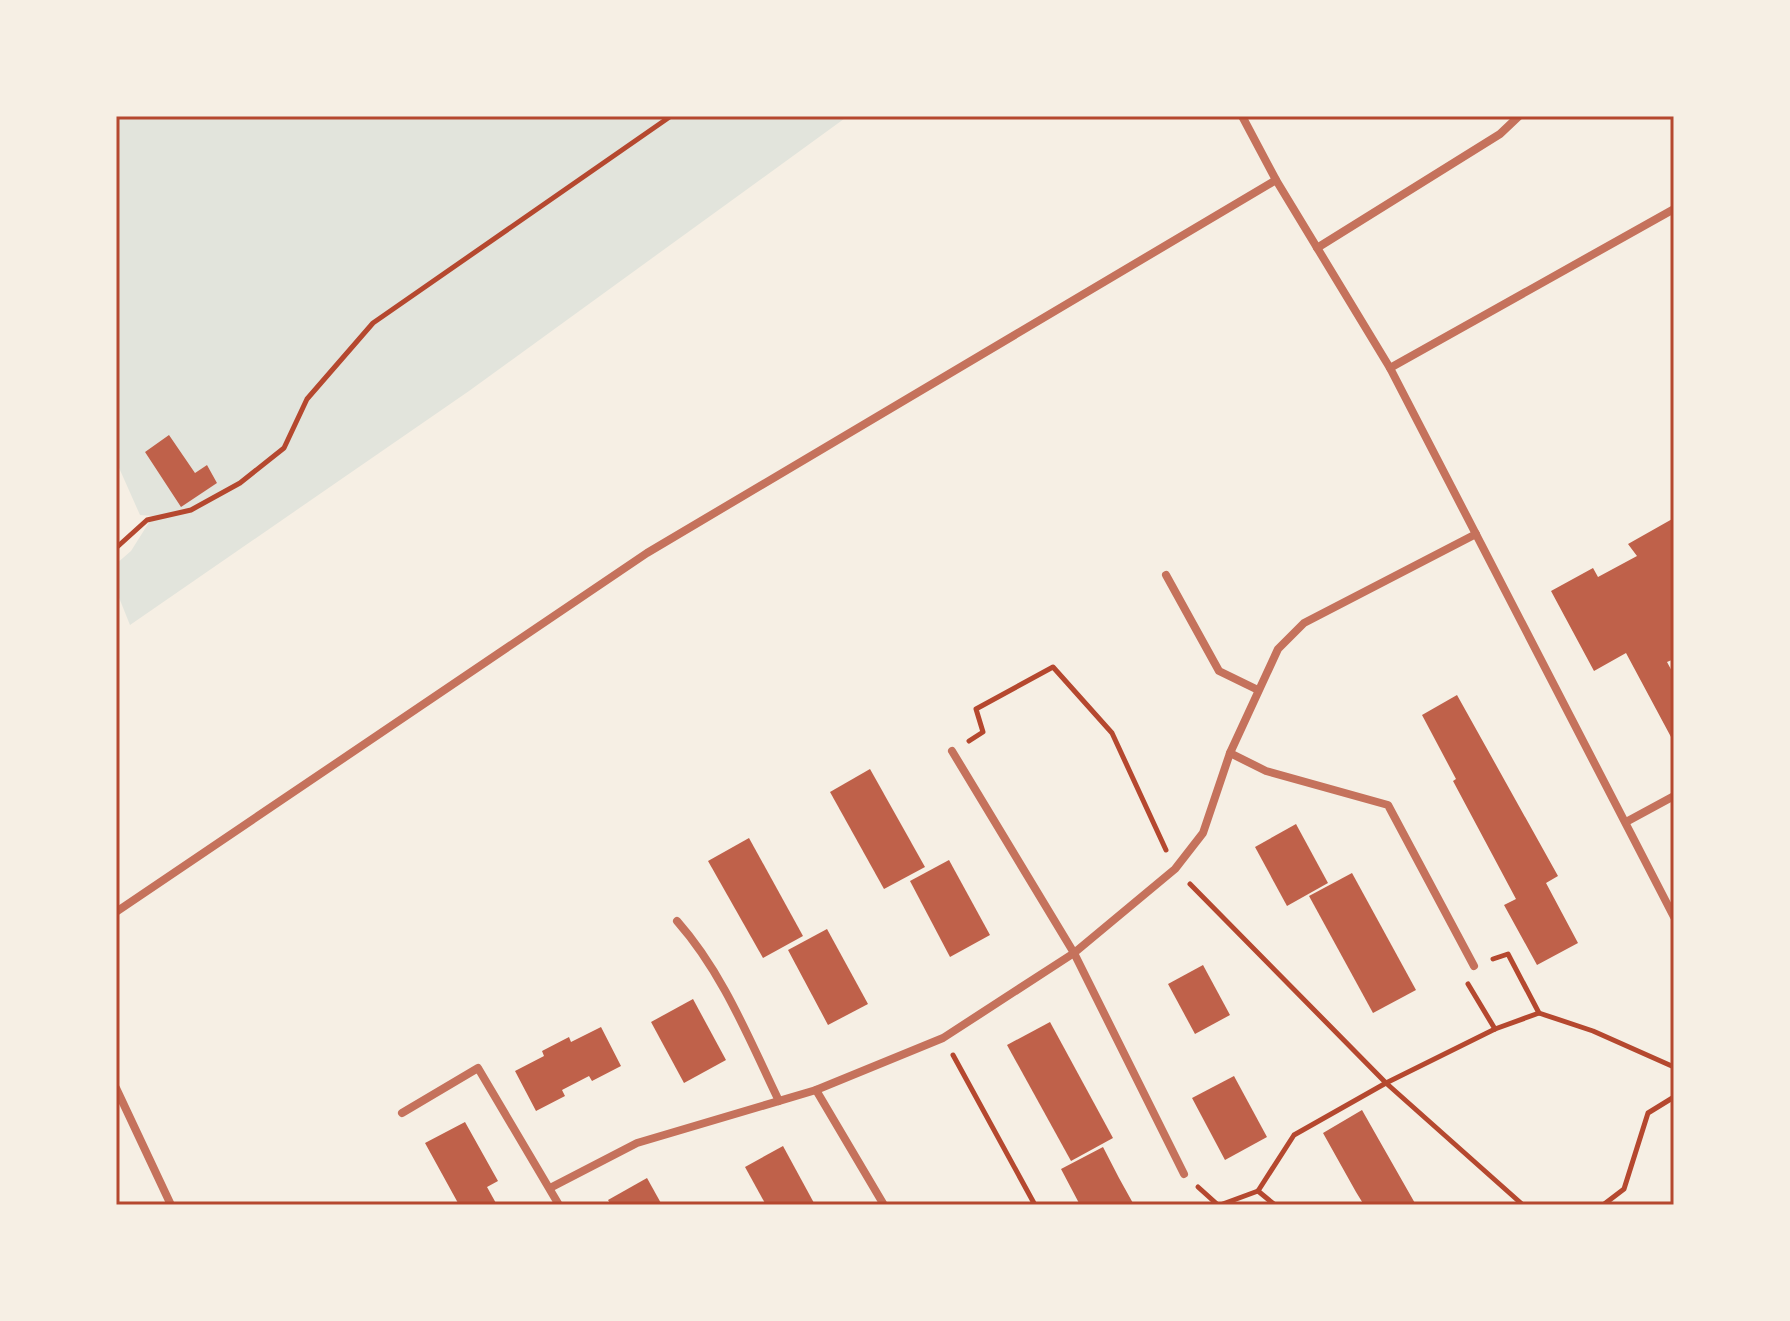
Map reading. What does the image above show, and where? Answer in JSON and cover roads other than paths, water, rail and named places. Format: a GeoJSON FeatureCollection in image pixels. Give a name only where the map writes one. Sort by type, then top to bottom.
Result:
{"type":"FeatureCollection","features":[{"type":"Feature","properties":{"kind":"street"},"geometry":{"type":"LineString","coordinates":[[1242,116],[1276,180],[1390,368],[1674,917]]}},
{"type":"Feature","properties":{"kind":"street"},"geometry":{"type":"LineString","coordinates":[[1317,248],[1500,134],[1519,116]]}},
{"type":"Feature","properties":{"kind":"street"},"geometry":{"type":"LineString","coordinates":[[116,912],[647,553],[1276,180]]}},
{"type":"Feature","properties":{"kind":"street"},"geometry":{"type":"LineString","coordinates":[[1390,368],[1674,209]]}},
{"type":"Feature","properties":{"kind":"street"},"geometry":{"type":"LineString","coordinates":[[550,1188],[637,1143],[816,1090],[943,1038],[1074,953],[1175,869],[1203,833],[1230,753],[1278,649],[1304,623],[1476,534]]}},
{"type":"Feature","properties":{"kind":"street"},"geometry":{"type":"LineString","coordinates":[[1166,575],[1219,671],[1258,690]]}},
{"type":"Feature","properties":{"kind":"street"},"geometry":{"type":"LineString","coordinates":[[952,751],[1074,953],[1184,1174]]}},
{"type":"Feature","properties":{"kind":"street"},"geometry":{"type":"LineString","coordinates":[[1230,753],[1266,771],[1388,805],[1474,966]]}},
{"type":"Feature","properties":{"kind":"street"},"geometry":{"type":"LineString","coordinates":[[1626,822],[1674,796]]}},
{"type":"Feature","properties":{"kind":"street"},"geometry":{"type":"LineString","coordinates":[[677,921],[694,940],[732,1002],[779,1101]]}},
{"type":"Feature","properties":{"kind":"street"},"geometry":{"type":"LineString","coordinates":[[402,1113],[478,1068],[559,1205]]}},
{"type":"Feature","properties":{"kind":"street"},"geometry":{"type":"LineString","coordinates":[[116,1088],[171,1205]]}},
{"type":"Feature","properties":{"kind":"street"},"geometry":{"type":"LineString","coordinates":[[816,1090],[884,1205]]}}]}
